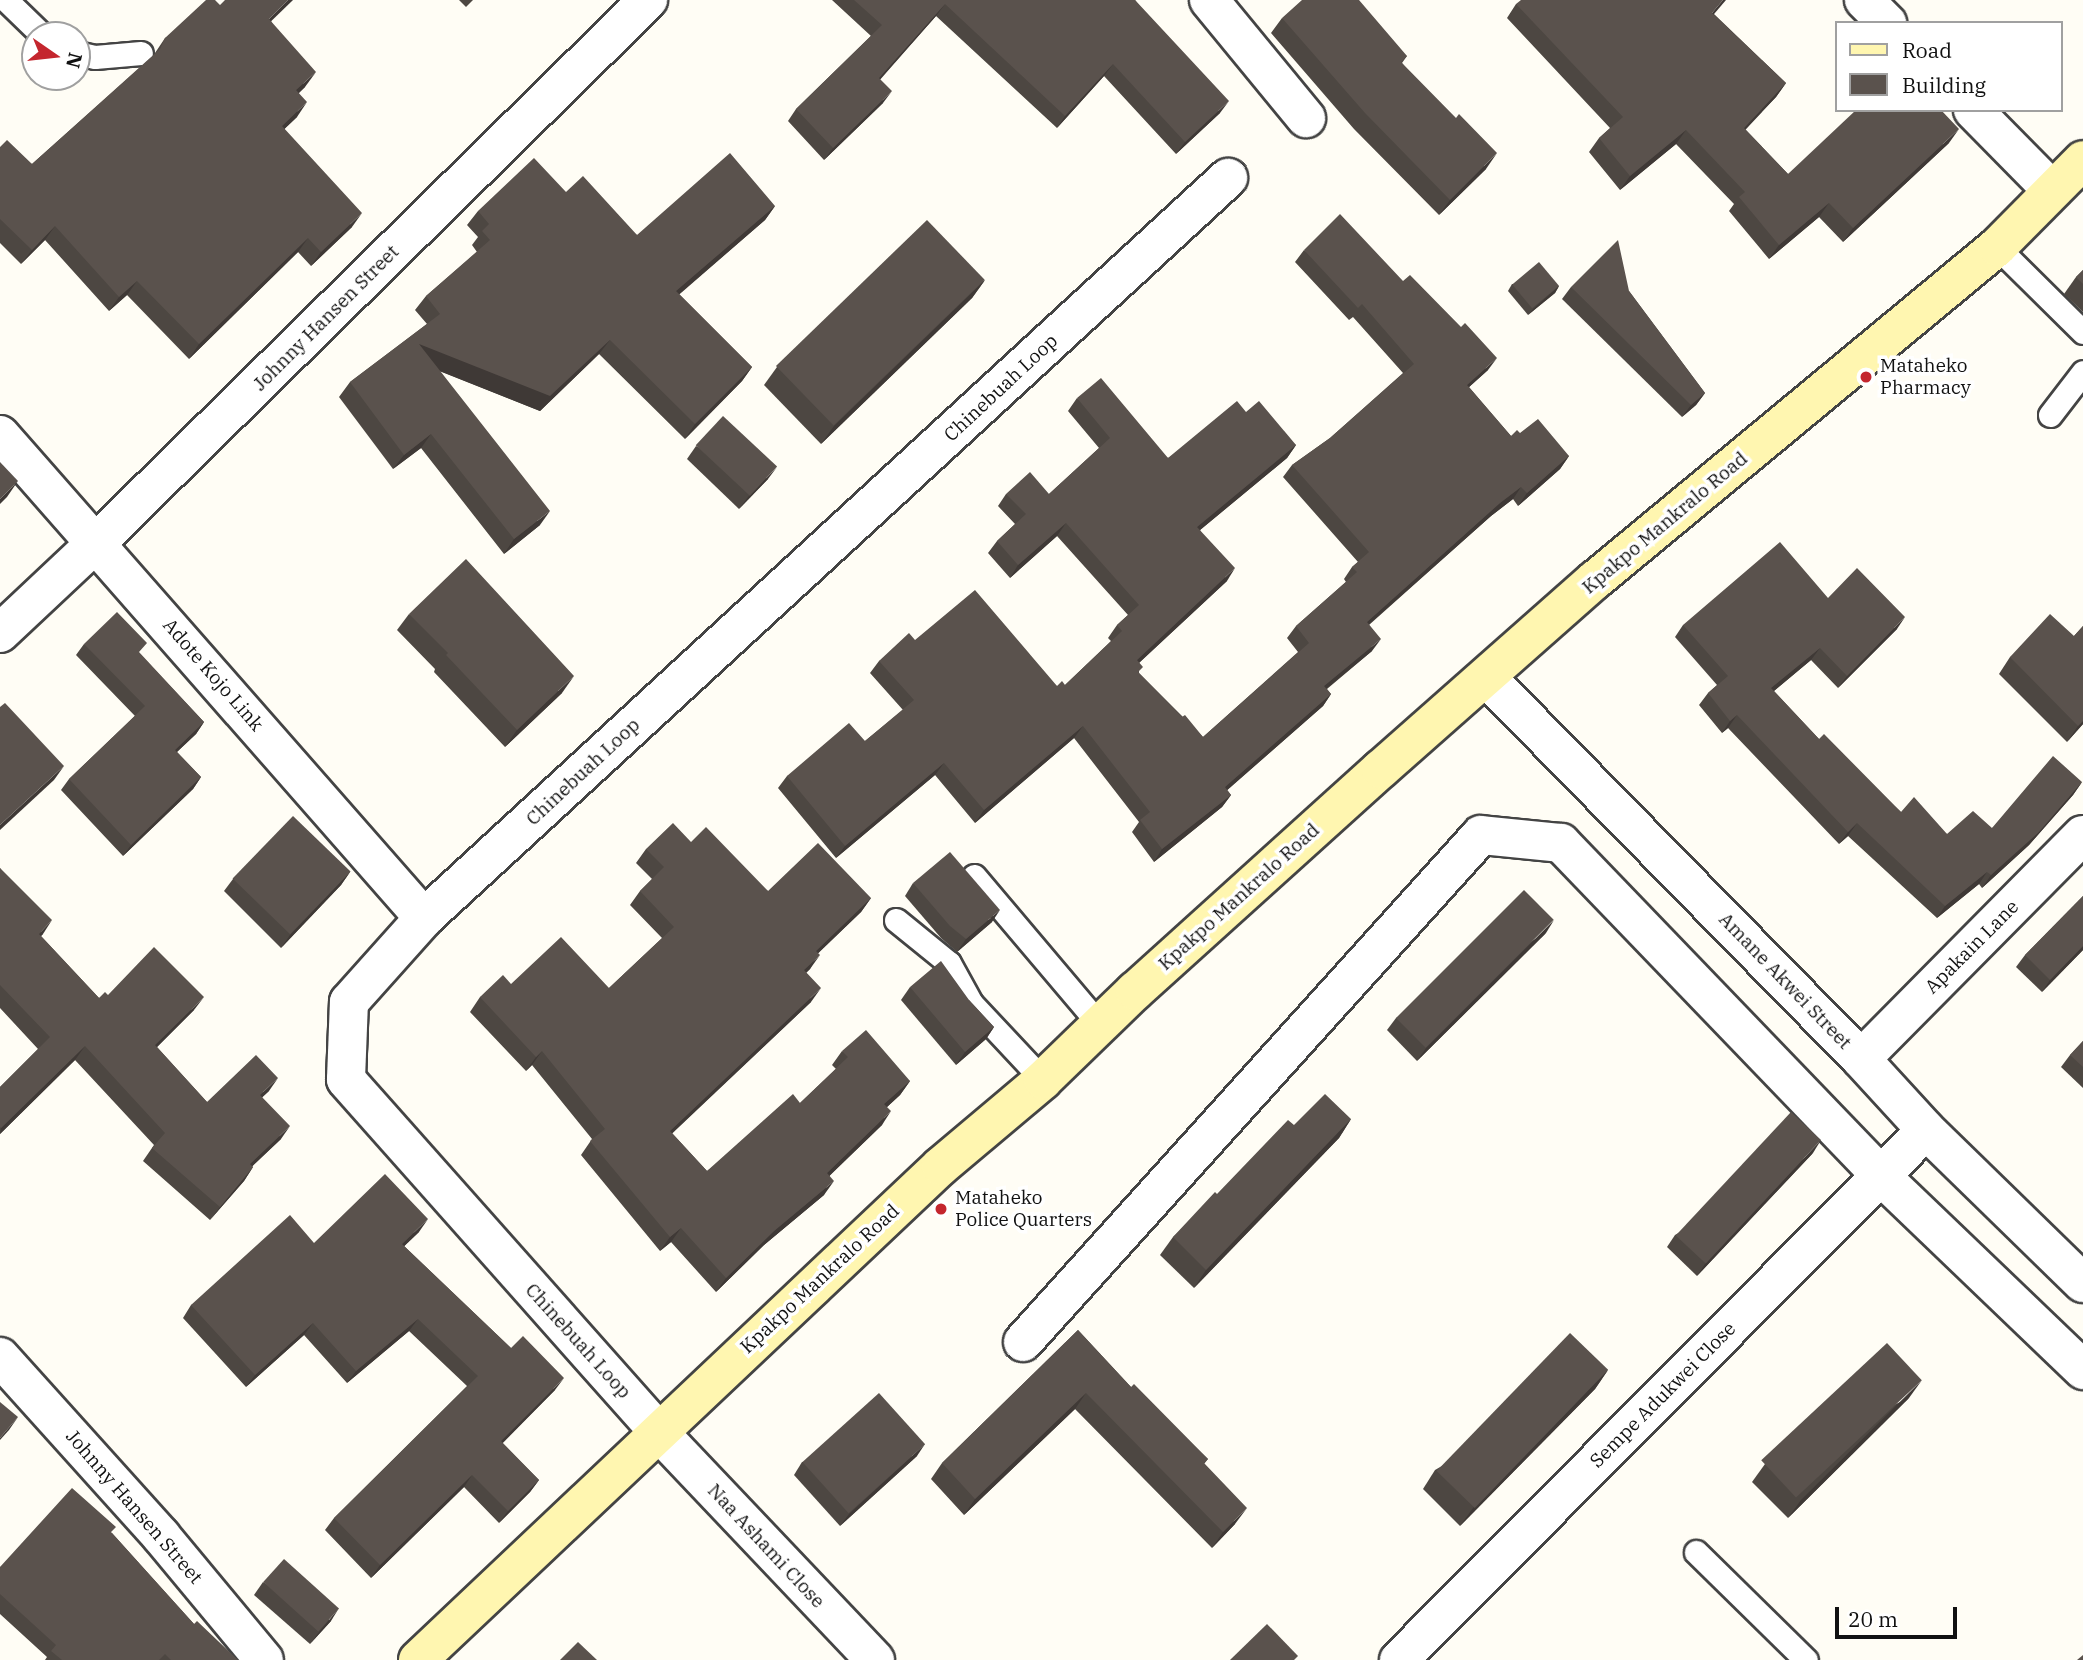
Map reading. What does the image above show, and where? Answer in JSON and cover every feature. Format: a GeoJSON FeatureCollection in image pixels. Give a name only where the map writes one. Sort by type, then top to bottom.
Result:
{"type":"FeatureCollection","features":[{"type":"Feature","properties":{"kind":"street","name":"Johnny Hansen Street"},"geometry":{"type":"LineString","coordinates":[[0,633],[97,542],[648,0]]}},
{"type":"Feature","properties":{"kind":"street"},"geometry":{"type":"LineString","coordinates":[[1209,0],[1306,118]]}},
{"type":"Feature","properties":{"kind":"street"},"geometry":{"type":"LineString","coordinates":[[1864,0],[1884,21]]}},
{"type":"Feature","properties":{"kind":"street"},"geometry":{"type":"LineString","coordinates":[[1975,112],[2051,189]]}},
{"type":"Feature","properties":{"kind":"street","name":"Kpakpo Mankralo Road"},"geometry":{"type":"LineString","coordinates":[[418,1660],[941,1166],[1043,1080],[1381,769],[1595,580],[1997,247],[2051,189],[2083,160]]}},
{"type":"Feature","properties":{"kind":"street","name":"Chinebuah Loop"},"geometry":{"type":"LineString","coordinates":[[658,1431],[346,1079],[349,1002],[424,918],[1228,178]]}},
{"type":"Feature","properties":{"kind":"street","name":"Adote Kojo Link"},"geometry":{"type":"LineString","coordinates":[[0,435],[97,542],[424,918]]}},
{"type":"Feature","properties":{"kind":"street","name":"Amane Akwei Street"},"geometry":{"type":"LineString","coordinates":[[1487,678],[1861,1059],[1926,1130],[2083,1283]]}},
{"type":"Feature","properties":{"kind":"street"},"geometry":{"type":"LineString","coordinates":[[1023,1342],[1480,835],[1561,844],[1882,1177],[2083,1370]]}},
{"type":"Feature","properties":{"kind":"street","name":"Apakain Lane"},"geometry":{"type":"LineString","coordinates":[[1861,1059],[2083,835]]}},
{"type":"Feature","properties":{"kind":"street","name":"Sempe Adukwei Close"},"geometry":{"type":"LineString","coordinates":[[1399,1660],[1926,1130]]}},
{"type":"Feature","properties":{"kind":"street","name":"Johnny Hansen Street"},"geometry":{"type":"LineString","coordinates":[[0,1357],[161,1536],[264,1660]]}},
{"type":"Feature","properties":{"kind":"street","name":"Naa Ashami Close"},"geometry":{"type":"LineString","coordinates":[[658,1431],[875,1660]]}},
{"type":"Feature","properties":{"kind":"lane"},"geometry":{"type":"LineString","coordinates":[[6,0],[28,21]]}},
{"type":"Feature","properties":{"kind":"lane"},"geometry":{"type":"LineString","coordinates":[[91,56],[141,53]]}},
{"type":"Feature","properties":{"kind":"lane"},"geometry":{"type":"LineString","coordinates":[[1997,247],[2083,332]]}},
{"type":"Feature","properties":{"kind":"lane"},"geometry":{"type":"LineString","coordinates":[[2050,415],[2083,372]]}},
{"type":"Feature","properties":{"kind":"lane"},"geometry":{"type":"LineString","coordinates":[[974,876],[1100,1025]]}},
{"type":"Feature","properties":{"kind":"lane"},"geometry":{"type":"LineString","coordinates":[[896,920],[948,963],[971,1003],[1043,1080]]}},
{"type":"Feature","properties":{"kind":"lane"},"geometry":{"type":"LineString","coordinates":[[1696,1552],[1806,1660]]}},
{"type":"Feature","properties":{"kind":"building"},"geometry":{"type":"Polygon","coordinates":[[[206,0],[215,0],[220,5],[225,0],[288,0],[269,19],[316,72],[296,90],[307,102],[282,126],[362,213],[321,252],[308,238],[199,344],[137,281],[119,297],[55,226],[32,250],[0,219],[0,147],[7,140],[32,164],[160,49],[165,38],[206,0]]]}},
{"type":"Feature","properties":{"kind":"building"},"geometry":{"type":"Polygon","coordinates":[[[854,0],[1135,0],[1229,101],[1185,142],[1113,64],[1065,116],[945,4],[879,78],[892,91],[833,148],[796,109],[882,25],[854,0]]]}},
{"type":"Feature","properties":{"kind":"building"},"geometry":{"type":"Polygon","coordinates":[[[1302,0],[1359,0],[1407,56],[1401,62],[1456,118],[1459,114],[1497,153],[1450,200],[1365,113],[1282,18],[1302,0]]]}},
{"type":"Feature","properties":{"kind":"building"},"geometry":{"type":"Polygon","coordinates":[[[1521,0],[1723,0],[1712,13],[1786,83],[1744,128],[1788,174],[1854,112],[1943,112],[1959,129],[1853,228],[1829,203],[1779,245],[1739,197],[1745,192],[1686,130],[1630,176],[1599,138],[1623,117],[1516,4],[1521,0]]]}},
{"type":"Feature","properties":{"kind":"building"},"geometry":{"type":"Polygon","coordinates":[[[730,153],[775,206],[676,291],[752,367],[695,424],[610,340],[550,396],[419,344],[550,511],[514,539],[431,434],[404,455],[350,382],[440,314],[426,296],[490,240],[482,231],[489,224],[478,211],[534,158],[566,192],[583,176],[637,235],[730,153]]]}},
{"type":"Feature","properties":{"kind":"building"},"geometry":{"type":"Polygon","coordinates":[[[1340,214],[1403,281],[1410,275],[1461,327],[1465,323],[1497,358],[1467,385],[1511,436],[1517,430],[1520,433],[1538,419],[1569,456],[1527,493],[1521,487],[1500,503],[1367,622],[1381,639],[1324,686],[1331,694],[1225,787],[1231,795],[1162,849],[1140,820],[1150,812],[1083,726],[984,810],[944,763],[845,846],[787,776],[849,723],[865,741],[914,700],[879,661],[909,633],[915,640],[975,590],[1057,686],[1062,681],[1065,685],[1122,631],[1117,625],[1139,605],[1066,523],[1018,565],[997,541],[1026,514],[1006,494],[1030,472],[1049,494],[1110,438],[1077,398],[1101,378],[1168,458],[1237,401],[1246,412],[1259,401],[1296,445],[1197,527],[1235,568],[1137,660],[1143,667],[1138,672],[1182,717],[1185,715],[1203,737],[1309,643],[1296,626],[1357,572],[1352,567],[1369,552],[1292,465],[1330,438],[1414,364],[1362,304],[1358,308],[1304,250],[1340,214]]]}},
{"type":"Feature","properties":{"kind":"building"},"geometry":{"type":"Polygon","coordinates":[[[927,220],[985,280],[834,426],[776,366],[927,220]]]}},
{"type":"Feature","properties":{"kind":"building"},"geometry":{"type":"Polygon","coordinates":[[[1618,240],[1629,291],[1705,393],[1691,405],[1571,287],[1618,240]]]}},
{"type":"Feature","properties":{"kind":"building"},"geometry":{"type":"Polygon","coordinates":[[[1539,262],[1559,286],[1532,308],[1512,284],[1539,262]]]}},
{"type":"Feature","properties":{"kind":"building"},"geometry":{"type":"Polygon","coordinates":[[[2083,270],[2083,284],[2076,277],[2083,270]]]}},
{"type":"Feature","properties":{"kind":"building"},"geometry":{"type":"Polygon","coordinates":[[[723,416],[777,466],[750,496],[696,445],[723,416]]]}},
{"type":"Feature","properties":{"kind":"building"},"geometry":{"type":"Polygon","coordinates":[[[0,462],[18,481],[0,499],[0,462]]]}},
{"type":"Feature","properties":{"kind":"building"},"geometry":{"type":"Polygon","coordinates":[[[1780,542],[1828,598],[1857,568],[1905,617],[1847,676],[1820,648],[1771,688],[1819,739],[1824,734],[1901,812],[1914,797],[1947,834],[1973,811],[1992,828],[2053,756],[2082,782],[2038,833],[1991,875],[1987,872],[1945,906],[1857,823],[1848,832],[1737,715],[1730,721],[1708,693],[1728,676],[1683,625],[1780,542]]]}},
{"type":"Feature","properties":{"kind":"building"},"geometry":{"type":"Polygon","coordinates":[[[466,559],[574,676],[517,730],[409,614],[466,559]]]}},
{"type":"Feature","properties":{"kind":"building"},"geometry":{"type":"Polygon","coordinates":[[[117,612],[147,643],[139,652],[204,722],[175,750],[201,777],[131,845],[69,779],[145,706],[84,644],[117,612]]]}},
{"type":"Feature","properties":{"kind":"building"},"geometry":{"type":"Polygon","coordinates":[[[2050,614],[2074,636],[2083,626],[2083,721],[2078,726],[2010,657],[2050,614]]]}},
{"type":"Feature","properties":{"kind":"building"},"geometry":{"type":"Polygon","coordinates":[[[5,703],[64,766],[0,825],[0,707],[5,703]]]}},
{"type":"Feature","properties":{"kind":"building"},"geometry":{"type":"Polygon","coordinates":[[[293,816],[351,872],[290,934],[233,879],[293,816]]]}},
{"type":"Feature","properties":{"kind":"building"},"geometry":{"type":"Polygon","coordinates":[[[673,823],[691,842],[706,827],[768,891],[818,843],[871,898],[816,951],[820,955],[804,970],[821,988],[670,1131],[707,1171],[793,1094],[800,1103],[848,1057],[842,1051],[866,1030],[910,1081],[884,1104],[891,1111],[827,1173],[834,1181],[774,1231],[726,1278],[681,1228],[670,1237],[590,1141],[605,1129],[542,1051],[536,1057],[480,997],[503,975],[511,984],[561,937],[609,988],[674,927],[640,891],[664,867],[646,849],[673,823]]]}},
{"type":"Feature","properties":{"kind":"building"},"geometry":{"type":"Polygon","coordinates":[[[950,852],[1000,910],[966,939],[950,926],[913,883],[950,852]]]}},
{"type":"Feature","properties":{"kind":"building"},"geometry":{"type":"Polygon","coordinates":[[[0,868],[52,920],[39,934],[99,998],[105,992],[108,995],[154,947],[204,997],[155,1045],[207,1102],[256,1055],[278,1078],[260,1095],[290,1126],[250,1164],[253,1167],[220,1207],[152,1148],[165,1133],[85,1046],[0,1127],[0,1087],[50,1037],[0,985],[0,868]]]}},
{"type":"Feature","properties":{"kind":"building"},"geometry":{"type":"Polygon","coordinates":[[[1524,890],[1554,920],[1426,1048],[1396,1018],[1524,890]]]}},
{"type":"Feature","properties":{"kind":"building"},"geometry":{"type":"Polygon","coordinates":[[[2083,896],[2083,946],[2050,980],[2025,955],[2083,896]]]}},
{"type":"Feature","properties":{"kind":"building"},"geometry":{"type":"Polygon","coordinates":[[[941,961],[969,1000],[994,1027],[965,1052],[910,987],[941,961]]]}},
{"type":"Feature","properties":{"kind":"building"},"geometry":{"type":"Polygon","coordinates":[[[2083,1041],[2083,1067],[2070,1055],[2083,1041]]]}},
{"type":"Feature","properties":{"kind":"building"},"geometry":{"type":"Polygon","coordinates":[[[1325,1094],[1351,1119],[1206,1270],[1173,1237],[1288,1120],[1294,1125],[1325,1094]]]}},
{"type":"Feature","properties":{"kind":"building"},"geometry":{"type":"Polygon","coordinates":[[[1791,1112],[1821,1140],[1706,1264],[1676,1236],[1791,1112]]]}},
{"type":"Feature","properties":{"kind":"building"},"geometry":{"type":"Polygon","coordinates":[[[385,1174],[428,1219],[402,1244],[511,1348],[523,1336],[564,1378],[501,1441],[539,1480],[508,1511],[472,1475],[380,1565],[334,1518],[478,1376],[418,1319],[356,1371],[313,1323],[255,1375],[191,1305],[290,1215],[314,1243],[385,1174]]]}},
{"type":"Feature","properties":{"kind":"building"},"geometry":{"type":"Polygon","coordinates":[[[1078,1330],[1131,1387],[1134,1384],[1208,1459],[1204,1463],[1247,1508],[1223,1532],[1086,1393],[975,1499],[942,1463],[1078,1330]]]}},
{"type":"Feature","properties":{"kind":"building"},"geometry":{"type":"Polygon","coordinates":[[[1570,1333],[1608,1370],[1475,1508],[1437,1471],[1570,1333]]]}},
{"type":"Feature","properties":{"kind":"building"},"geometry":{"type":"Polygon","coordinates":[[[1887,1343],[1922,1380],[1796,1498],[1761,1460],[1887,1343]]]}},
{"type":"Feature","properties":{"kind":"building"},"geometry":{"type":"Polygon","coordinates":[[[879,1393],[925,1444],[849,1513],[802,1462],[879,1393]]]}},
{"type":"Feature","properties":{"kind":"building"},"geometry":{"type":"Polygon","coordinates":[[[0,1402],[18,1417],[0,1438],[0,1402]]]}},
{"type":"Feature","properties":{"kind":"building"},"geometry":{"type":"Polygon","coordinates":[[[72,1488],[116,1527],[111,1532],[194,1624],[197,1621],[238,1660],[171,1660],[165,1654],[159,1660],[62,1660],[51,1651],[56,1645],[0,1594],[0,1567],[72,1488]]]}},
{"type":"Feature","properties":{"kind":"building"},"geometry":{"type":"Polygon","coordinates":[[[284,1559],[339,1609],[318,1632],[263,1582],[284,1559]]]}},
{"type":"Feature","properties":{"kind":"building"},"geometry":{"type":"Polygon","coordinates":[[[1267,1624],[1298,1656],[1294,1660],[1230,1660],[1267,1624]]]}},
{"type":"Feature","properties":{"kind":"building"},"geometry":{"type":"Polygon","coordinates":[[[578,1642],[597,1660],[560,1660],[578,1642]]]}},
{"type":"Feature","properties":{"kind":"place","name":"Mataheko Pharmacy"},"geometry":{"type":"Point","coordinates":[1866,377]}},
{"type":"Feature","properties":{"kind":"place","name":"Mataheko Police Quarters"},"geometry":{"type":"Point","coordinates":[941,1209]}}]}
